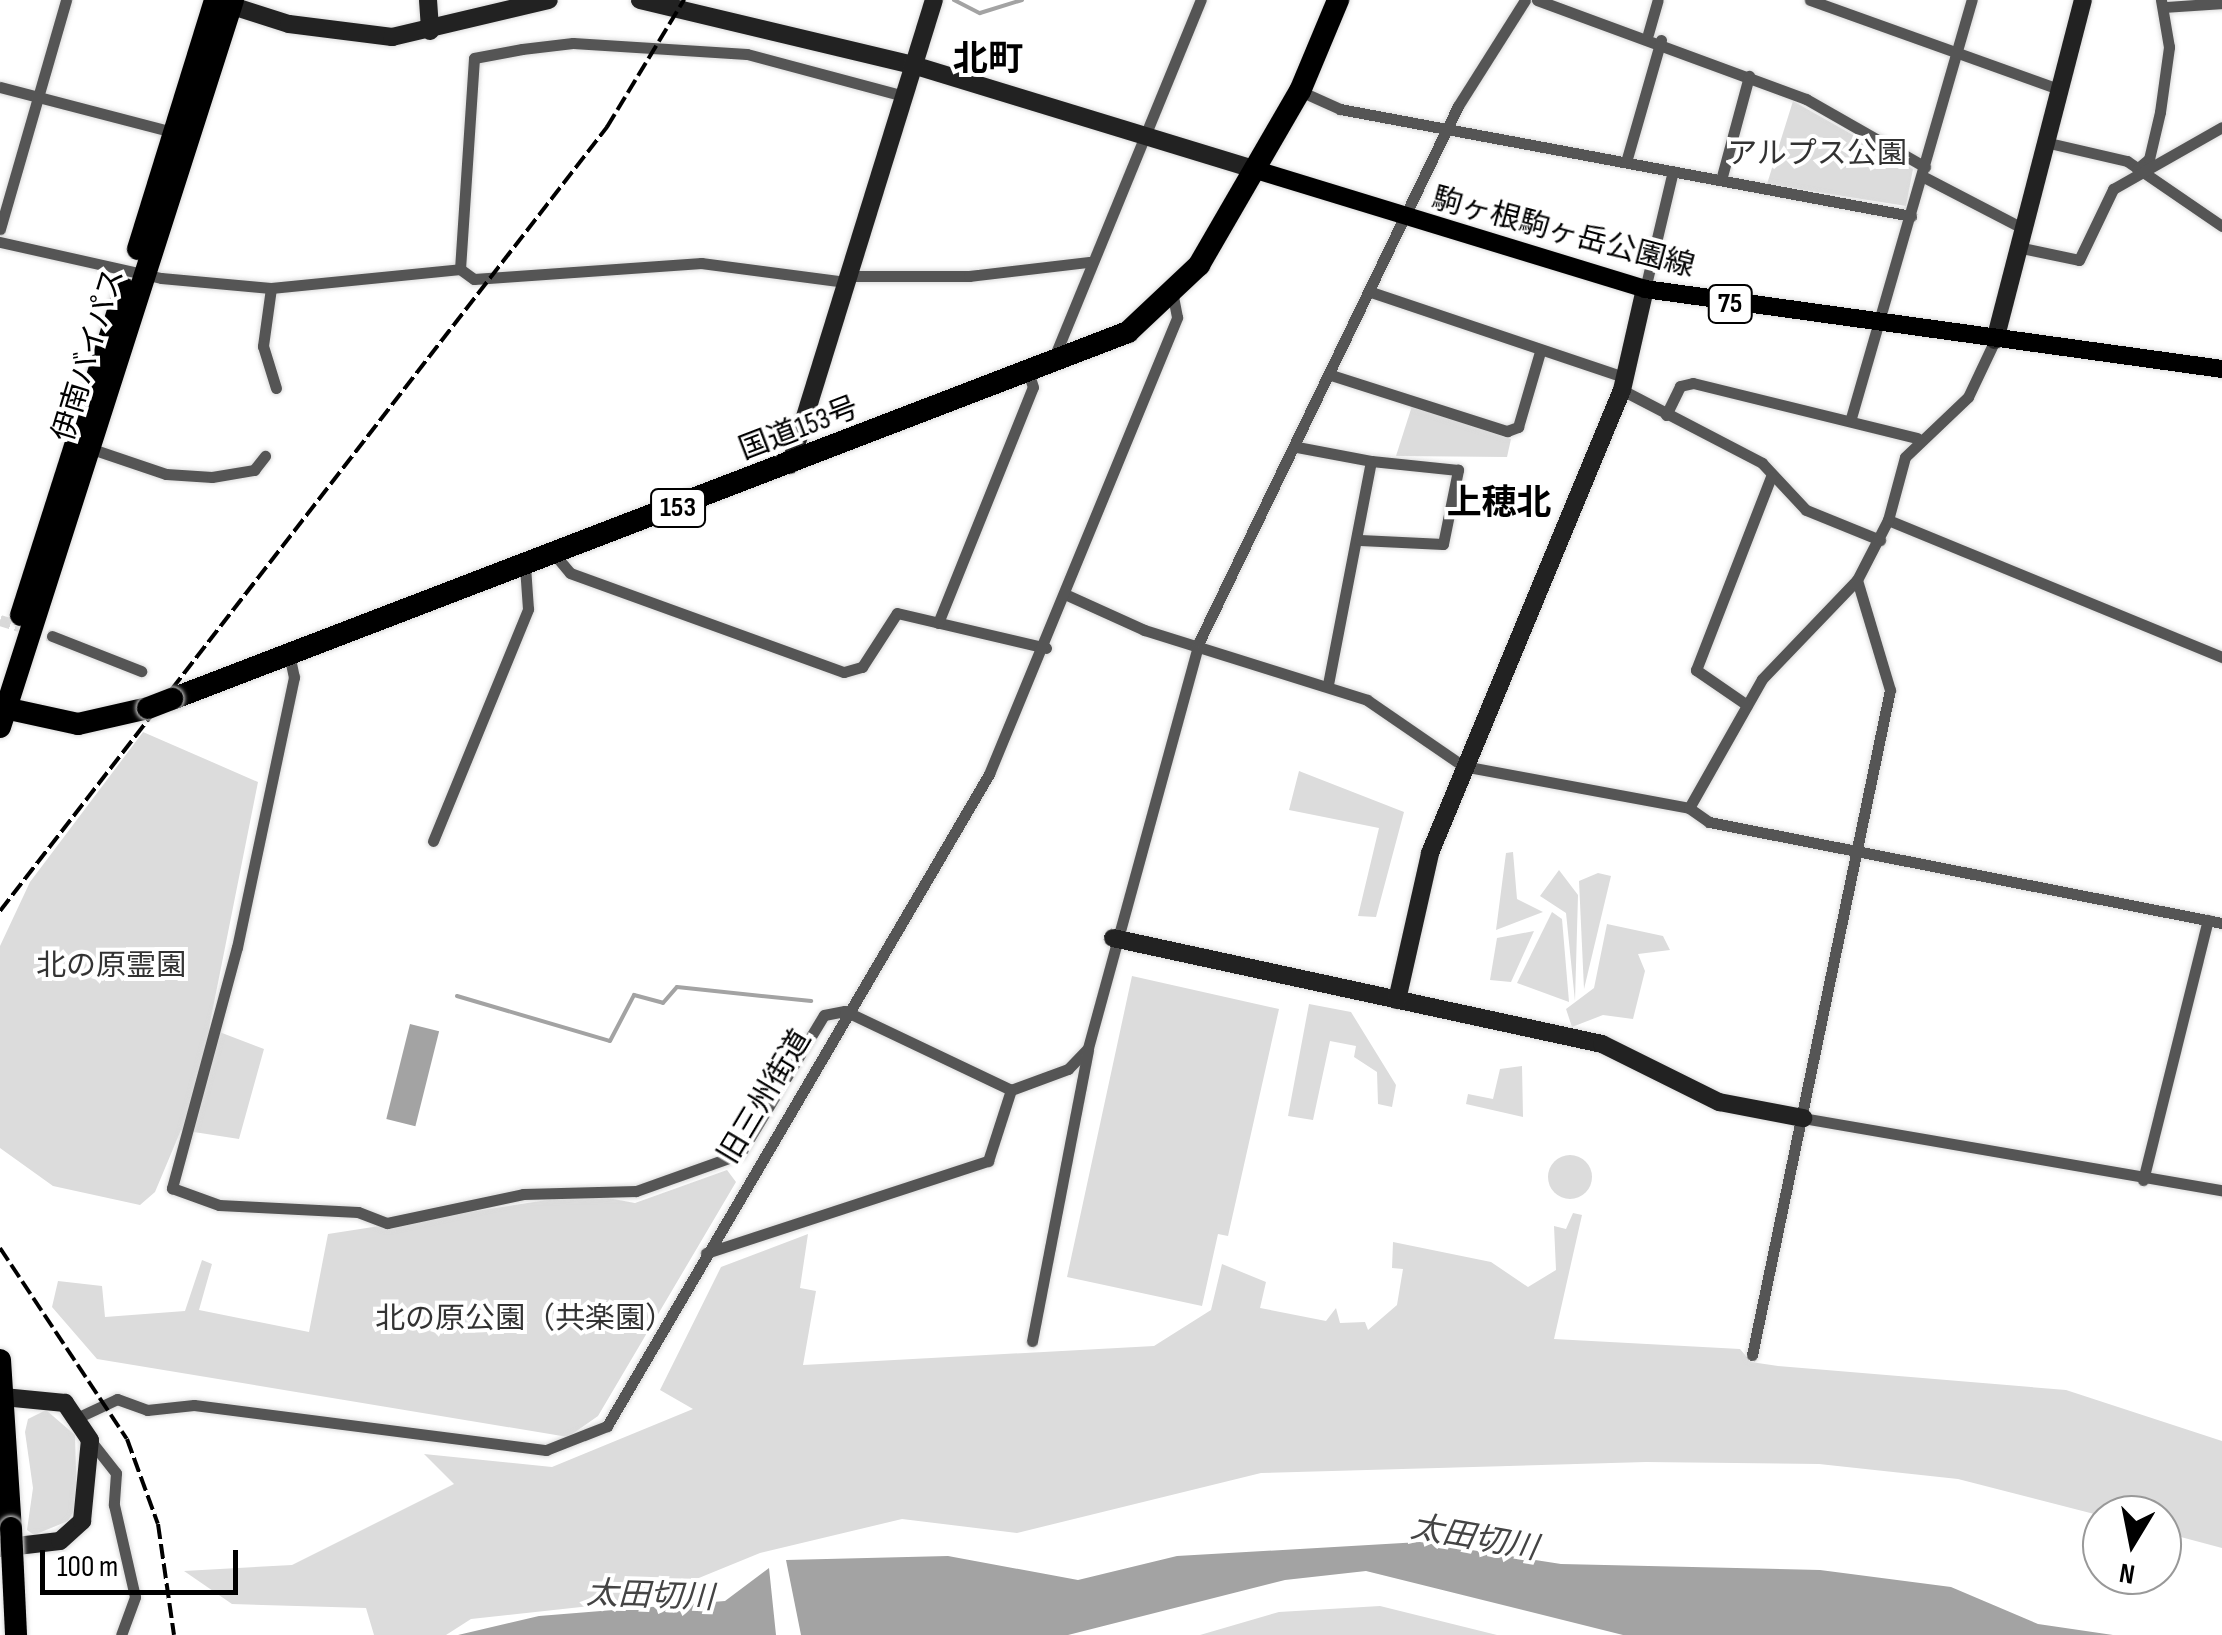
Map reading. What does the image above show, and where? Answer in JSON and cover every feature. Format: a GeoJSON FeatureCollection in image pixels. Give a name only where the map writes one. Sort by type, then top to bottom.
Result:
{"type":"FeatureCollection","features":[{"type":"Feature","properties":{"kind":"highway","name":"国道153号"},"geometry":{"type":"LineString","coordinates":[[2,714],[78,724],[148,708],[1029,375],[1128,332],[1173,297],[1300,91],[1338,0]]}},
{"type":"Feature","properties":{"kind":"highway","name":"伊南バイパス"},"geometry":{"type":"LineString","coordinates":[[2,714],[92,449],[176,132],[224,2]]}},
{"type":"Feature","properties":{"kind":"highway","name":"伊南バイパス"},"geometry":{"type":"LineString","coordinates":[[0,681],[138,273],[224,2]]}},
{"type":"Feature","properties":{"kind":"highway"},"geometry":{"type":"LineString","coordinates":[[0,1360],[6,1538],[16,1635]]}},
{"type":"Feature","properties":{"kind":"main road","name":"駒ヶ根駒ヶ岳公園線"},"geometry":{"type":"LineString","coordinates":[[1253,169],[1645,289],[1878,326],[2222,368]]}},
{"type":"Feature","properties":{"kind":"street"},"geometry":{"type":"LineString","coordinates":[[0,229],[66,0]]}},
{"type":"Feature","properties":{"kind":"street"},"geometry":{"type":"LineString","coordinates":[[428,0],[430,31]]}},
{"type":"Feature","properties":{"kind":"street"},"geometry":{"type":"LineString","coordinates":[[224,2],[354,37],[430,31],[548,0]]}},
{"type":"Feature","properties":{"kind":"street"},"geometry":{"type":"LineString","coordinates":[[640,0],[914,65],[1253,169]]}},
{"type":"Feature","properties":{"kind":"street"},"geometry":{"type":"LineString","coordinates":[[790,465],[934,0]]}},
{"type":"Feature","properties":{"kind":"street"},"geometry":{"type":"LineString","coordinates":[[1054,365],[1089,262],[1201,0]]}},
{"type":"Feature","properties":{"kind":"street"},"geometry":{"type":"LineString","coordinates":[[1032,1341],[1088,1048],[1114,938],[1199,642],[1450,124],[1525,0]]}},
{"type":"Feature","properties":{"kind":"street"},"geometry":{"type":"LineString","coordinates":[[1537,0],[1655,37],[1857,123],[2024,239],[2079,260],[2104,202],[2137,169],[2155,143],[2163,3],[2222,3]]}},
{"type":"Feature","properties":{"kind":"street"},"geometry":{"type":"LineString","coordinates":[[1626,162],[1655,37],[1658,0]]}},
{"type":"Feature","properties":{"kind":"street"},"geometry":{"type":"LineString","coordinates":[[1810,0],[2061,90]]}},
{"type":"Feature","properties":{"kind":"street"},"geometry":{"type":"LineString","coordinates":[[1854,14],[1858,0]]}},
{"type":"Feature","properties":{"kind":"street"},"geometry":{"type":"LineString","coordinates":[[1851,418],[1972,0]]}},
{"type":"Feature","properties":{"kind":"street"},"geometry":{"type":"LineString","coordinates":[[1689,808],[1748,705],[1857,580],[1880,540],[1917,438],[1968,398],[1995,340],[2050,144],[2083,0]]}},
{"type":"Feature","properties":{"kind":"street"},"geometry":{"type":"LineString","coordinates":[[460,269],[474,58],[573,43],[747,54],[904,96]]}},
{"type":"Feature","properties":{"kind":"street"},"geometry":{"type":"LineString","coordinates":[[1720,180],[1750,76]]}},
{"type":"Feature","properties":{"kind":"street"},"geometry":{"type":"LineString","coordinates":[[0,87],[176,132]]}},
{"type":"Feature","properties":{"kind":"street"},"geometry":{"type":"LineString","coordinates":[[1300,91],[1340,109],[1450,124],[1911,216]]}},
{"type":"Feature","properties":{"kind":"street"},"geometry":{"type":"LineString","coordinates":[[2137,169],[2170,164],[2222,127]]}},
{"type":"Feature","properties":{"kind":"street"},"geometry":{"type":"LineString","coordinates":[[2050,144],[2137,169],[2222,226]]}},
{"type":"Feature","properties":{"kind":"street"},"geometry":{"type":"LineString","coordinates":[[1396,1000],[1430,853],[1624,384],[1673,171]]}},
{"type":"Feature","properties":{"kind":"street"},"geometry":{"type":"LineString","coordinates":[[0,242],[138,273],[271,288],[460,269],[474,279],[701,263],[847,279],[969,276],[1089,262]]}},
{"type":"Feature","properties":{"kind":"street"},"geometry":{"type":"LineString","coordinates":[[271,288],[263,346],[276,388]]}},
{"type":"Feature","properties":{"kind":"street"},"geometry":{"type":"LineString","coordinates":[[1371,292],[1624,384],[1666,414],[1762,463],[1806,510],[1880,540]]}},
{"type":"Feature","properties":{"kind":"street","name":"旧三州街道"},"geometry":{"type":"LineString","coordinates":[[81,1416],[117,1399],[147,1410],[194,1405],[566,1448],[622,1407],[845,1011],[989,774],[1046,648],[1177,317],[1173,297]]}},
{"type":"Feature","properties":{"kind":"street"},"geometry":{"type":"LineString","coordinates":[[1331,375],[1507,431],[1518,427],[1540,352]]}},
{"type":"Feature","properties":{"kind":"street"},"geometry":{"type":"LineString","coordinates":[[938,623],[1034,387],[1029,375]]}},
{"type":"Feature","properties":{"kind":"street"},"geometry":{"type":"LineString","coordinates":[[1666,414],[1680,386],[1693,382],[1851,418],[1917,438]]}},
{"type":"Feature","properties":{"kind":"street"},"geometry":{"type":"LineString","coordinates":[[1297,446],[1372,462],[1458,470],[1443,544],[1360,540]]}},
{"type":"Feature","properties":{"kind":"street"},"geometry":{"type":"LineString","coordinates":[[92,449],[166,474],[212,477],[254,470],[265,456]]}},
{"type":"Feature","properties":{"kind":"street"},"geometry":{"type":"LineString","coordinates":[[1328,684],[1360,540],[1372,462]]}},
{"type":"Feature","properties":{"kind":"street"},"geometry":{"type":"LineString","coordinates":[[1748,705],[1696,670],[1771,477]]}},
{"type":"Feature","properties":{"kind":"street"},"geometry":{"type":"LineString","coordinates":[[1888,520],[2222,657]]}},
{"type":"Feature","properties":{"kind":"street"},"geometry":{"type":"LineString","coordinates":[[555,555],[570,573],[844,672],[862,667],[887,618],[938,623],[1046,648]]}},
{"type":"Feature","properties":{"kind":"street"},"geometry":{"type":"LineString","coordinates":[[433,841],[528,609],[525,566]]}},
{"type":"Feature","properties":{"kind":"street"},"geometry":{"type":"LineString","coordinates":[[1752,1355],[1890,690],[1857,580]]}},
{"type":"Feature","properties":{"kind":"street"},"geometry":{"type":"LineString","coordinates":[[1067,595],[1328,684],[1408,722],[1463,766],[1689,808],[1709,822],[1858,854],[2215,922],[2143,1180]]}},
{"type":"Feature","properties":{"kind":"street"},"geometry":{"type":"LineString","coordinates":[[52,636],[141,671]]}},
{"type":"Feature","properties":{"kind":"street"},"geometry":{"type":"LineString","coordinates":[[289,654],[294,677],[237,948],[172,1188],[218,1205],[358,1212],[387,1223],[578,1187],[636,1191],[740,1154],[824,1015],[845,1011],[1011,1090],[1068,1069],[1088,1048]]}},
{"type":"Feature","properties":{"kind":"street"},"geometry":{"type":"LineString","coordinates":[[1114,938],[1602,1044],[1719,1102],[2143,1180],[2222,1190]]}},
{"type":"Feature","properties":{"kind":"street"},"geometry":{"type":"LineString","coordinates":[[706,1253],[988,1162],[1011,1090]]}},
{"type":"Feature","properties":{"kind":"street"},"geometry":{"type":"LineString","coordinates":[[3,1397],[49,1396],[81,1416],[90,1440],[116,1473],[114,1505],[136,1597],[122,1635]]}},
{"type":"Feature","properties":{"kind":"street"},"geometry":{"type":"LineString","coordinates":[[6,1538],[60,1540],[82,1520],[90,1440]]}},
{"type":"Feature","properties":{"kind":"green space","name":"アルプス公園"},"geometry":{"type":"Polygon","coordinates":[[[1793,101],[1913,169],[1906,206],[1767,184],[1793,101]]]}},
{"type":"Feature","properties":{"kind":"green space"},"geometry":{"type":"Polygon","coordinates":[[[1412,406],[1511,439],[1507,457],[1396,456],[1412,406]]]}},
{"type":"Feature","properties":{"kind":"green space","name":"北の原霊園"},"geometry":{"type":"Polygon","coordinates":[[[143,732],[258,782],[209,1028],[264,1049],[239,1139],[181,1130],[155,1192],[140,1205],[53,1186],[0,1148],[0,946],[30,882],[143,732]]]}},
{"type":"Feature","properties":{"kind":"green space"},"geometry":{"type":"Polygon","coordinates":[[[1299,771],[1404,812],[1376,917],[1358,916],[1379,828],[1289,810],[1299,771]]]}},
{"type":"Feature","properties":{"kind":"green space"},"geometry":{"type":"Polygon","coordinates":[[[1513,852],[1517,899],[1543,912],[1496,930],[1506,853],[1513,852]]]}},
{"type":"Feature","properties":{"kind":"green space"},"geometry":{"type":"Polygon","coordinates":[[[1559,870],[1578,895],[1575,1001],[1566,913],[1540,896],[1559,870]]]}},
{"type":"Feature","properties":{"kind":"green space"},"geometry":{"type":"Polygon","coordinates":[[[1598,873],[1611,876],[1584,989],[1579,881],[1598,873]]]}},
{"type":"Feature","properties":{"kind":"green space"},"geometry":{"type":"Polygon","coordinates":[[[1552,912],[1562,919],[1569,1002],[1517,983],[1552,912]]]}},
{"type":"Feature","properties":{"kind":"green space"},"geometry":{"type":"Polygon","coordinates":[[[1607,924],[1663,936],[1670,950],[1638,954],[1645,971],[1633,1019],[1603,1015],[1572,1027],[1566,1009],[1594,988],[1607,924]]]}},
{"type":"Feature","properties":{"kind":"green space"},"geometry":{"type":"Polygon","coordinates":[[[1534,931],[1511,982],[1490,980],[1497,938],[1534,931]]]}},
{"type":"Feature","properties":{"kind":"green space"},"geometry":{"type":"Polygon","coordinates":[[[1132,976],[1279,1009],[1228,1236],[1218,1234],[1202,1306],[1067,1277],[1132,976]]]}},
{"type":"Feature","properties":{"kind":"green space"},"geometry":{"type":"Polygon","coordinates":[[[1309,1004],[1351,1012],[1396,1085],[1392,1107],[1378,1104],[1377,1072],[1354,1057],[1356,1046],[1330,1041],[1313,1120],[1288,1116],[1309,1004]]]}},
{"type":"Feature","properties":{"kind":"green space"},"geometry":{"type":"Polygon","coordinates":[[[1522,1066],[1523,1117],[1466,1104],[1468,1094],[1493,1099],[1500,1069],[1522,1066]]]}},
{"type":"Feature","properties":{"kind":"green space"},"geometry":{"type":"Polygon","coordinates":[[[1570,1155],[1586,1161],[1592,1177],[1586,1193],[1570,1199],[1554,1193],[1548,1177],[1554,1161],[1570,1155]]]}},
{"type":"Feature","properties":{"kind":"green space","name":"北の原公園（共楽園）"},"geometry":{"type":"Polygon","coordinates":[[[727,1170],[736,1182],[598,1416],[568,1437],[97,1359],[52,1307],[58,1281],[102,1286],[105,1317],[185,1311],[202,1260],[212,1264],[199,1310],[309,1332],[328,1234],[586,1194],[635,1203],[727,1170]]]}},
{"type":"Feature","properties":{"kind":"green space"},"geometry":{"type":"Polygon","coordinates":[[[1573,1213],[1582,1215],[1554,1339],[1740,1349],[1751,1362],[1778,1366],[2066,1390],[2222,1441],[2222,1548],[2182,1537],[2182,1495],[2082,1495],[2082,1511],[1958,1479],[1819,1464],[1646,1462],[1261,1473],[1017,1533],[902,1519],[760,1553],[645,1600],[471,1619],[446,1635],[374,1635],[366,1608],[232,1604],[184,1571],[292,1565],[454,1484],[424,1454],[552,1467],[693,1409],[660,1390],[721,1267],[808,1234],[800,1288],[816,1291],[803,1365],[1154,1346],[1211,1310],[1222,1264],[1266,1282],[1260,1308],[1326,1321],[1336,1308],[1340,1323],[1365,1322],[1368,1330],[1397,1305],[1403,1269],[1392,1268],[1393,1242],[1491,1262],[1528,1287],[1556,1270],[1554,1226],[1566,1229],[1573,1213]]]}},
{"type":"Feature","properties":{"kind":"green space"},"geometry":{"type":"Polygon","coordinates":[[[46,1410],[75,1435],[77,1505],[68,1521],[34,1535],[27,1530],[33,1488],[25,1432],[28,1419],[46,1410]]]}},
{"type":"Feature","properties":{"kind":"green space"},"geometry":{"type":"Polygon","coordinates":[[[1380,1606],[1497,1635],[1200,1635],[1279,1612],[1380,1606]]]}},
{"type":"Feature","properties":{"kind":"shaded area"},"geometry":{"type":"Polygon","coordinates":[[[410,1024],[439,1031],[415,1126],[386,1119],[410,1024]]]}},
{"type":"Feature","properties":{"kind":"shaded area"},"geometry":{"type":"Polygon","coordinates":[[[1420,1542],[1561,1564],[1820,1570],[1951,1587],[2038,1624],[2113,1635],[1623,1635],[1366,1571],[1285,1580],[1068,1635],[801,1635],[786,1560],[948,1556],[1078,1580],[1177,1556],[1420,1542]]]}},
{"type":"Feature","properties":{"kind":"shaded area"},"geometry":{"type":"Polygon","coordinates":[[[769,1568],[776,1635],[458,1635],[539,1616],[725,1601],[769,1568]]]}},
{"type":"Feature","properties":{"kind":"waterway"},"geometry":{"type":"LineString","coordinates":[[954,0],[980,13],[1022,0]]}},
{"type":"Feature","properties":{"kind":"waterway"},"geometry":{"type":"LineString","coordinates":[[457,996],[610,1041],[634,995],[663,1003],[677,987],[811,1001]]}},
{"type":"Feature","properties":{"kind":"tunnel"},"geometry":{"type":"LineString","coordinates":[[0,620],[52,636]]}},
{"type":"Feature","properties":{"kind":"railway"},"geometry":{"type":"LineString","coordinates":[[0,911],[607,127],[684,0]]}},
{"type":"Feature","properties":{"kind":"railway"},"geometry":{"type":"LineString","coordinates":[[0,1248],[127,1439],[158,1524],[174,1635]]}},
{"type":"Feature","properties":{"kind":"district","name":"北町"},"geometry":{"type":"Point","coordinates":[988,60]}},
{"type":"Feature","properties":{"kind":"district","name":"上穂北"},"geometry":{"type":"Point","coordinates":[1499,504]}},
{"type":"Feature","properties":{"kind":"water label","name":"太田切川"},"geometry":{"type":"Point","coordinates":[1474,1539]}},
{"type":"Feature","properties":{"kind":"water label","name":"太田切川"},"geometry":{"type":"Point","coordinates":[650,1597]}}]}
